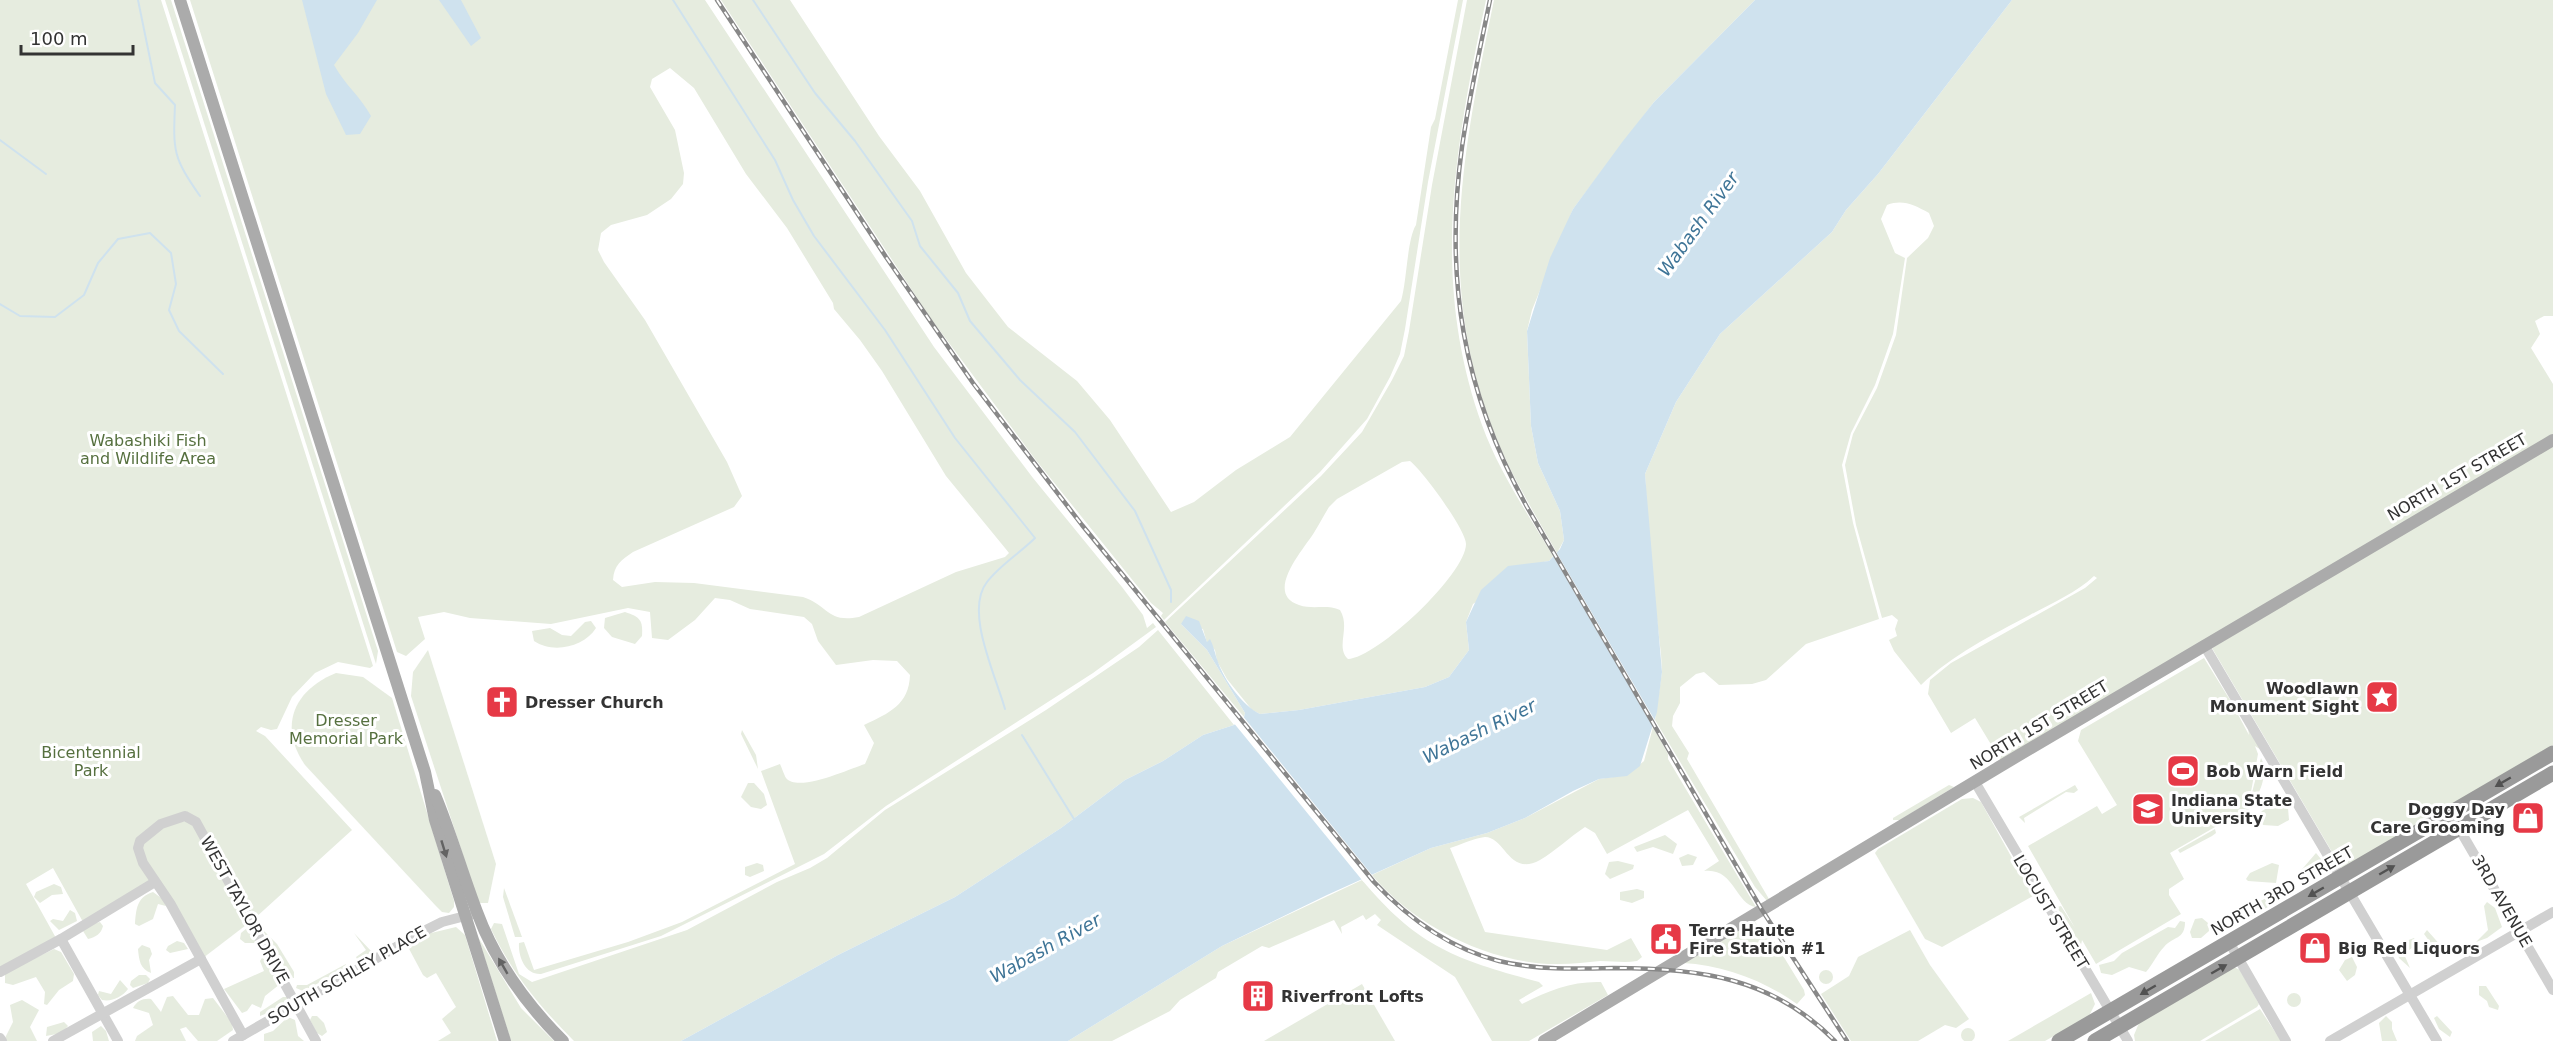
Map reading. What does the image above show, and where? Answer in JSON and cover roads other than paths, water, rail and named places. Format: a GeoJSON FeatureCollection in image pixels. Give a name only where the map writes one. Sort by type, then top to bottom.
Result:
{"type":"FeatureCollection","features":[{"type":"Feature","properties":{"kind":"highway","name":"NORTH 3RD STREET"},"geometry":{"type":"LineString","coordinates":[[2059,1041],[2553,753]]}},
{"type":"Feature","properties":{"kind":"highway"},"geometry":{"type":"LineString","coordinates":[[2096,1041],[2553,773]]}},
{"type":"Feature","properties":{"kind":"main road"},"geometry":{"type":"LineString","coordinates":[[180,0],[425,772],[444,817],[477,913],[510,978],[548,1026],[563,1041]]}},
{"type":"Feature","properties":{"kind":"main road","name":"NORTH 1ST STREET"},"geometry":{"type":"LineString","coordinates":[[1545,1041],[2204,645],[2553,440]]}},
{"type":"Feature","properties":{"kind":"main road"},"geometry":{"type":"LineString","coordinates":[[425,772],[435,820],[505,1041]]}},
{"type":"Feature","properties":{"kind":"street"},"geometry":{"type":"LineString","coordinates":[[2204,645],[2437,1041]]}},
{"type":"Feature","properties":{"kind":"street","name":"LOCUST STREET"},"geometry":{"type":"LineString","coordinates":[[1975,782],[2128,1041]]}},
{"type":"Feature","properties":{"kind":"street","name":"3RD AVENUE"},"geometry":{"type":"LineString","coordinates":[[2450,813],[2553,990]]}},
{"type":"Feature","properties":{"kind":"street","name":"WEST TAYLOR DRIVE"},"geometry":{"type":"LineString","coordinates":[[155,882],[139,856],[140,841],[161,824],[185,816],[196,822],[316,1041]]}},
{"type":"Feature","properties":{"kind":"street"},"geometry":{"type":"LineString","coordinates":[[0,972],[61,939],[155,882],[170,903],[243,1035]]}},
{"type":"Feature","properties":{"kind":"street"},"geometry":{"type":"LineString","coordinates":[[2330,1041],[2553,912]]}},
{"type":"Feature","properties":{"kind":"street","name":"SOUTH SCHLEY PLACE"},"geometry":{"type":"LineString","coordinates":[[233,1041],[436,925],[477,913]]}},
{"type":"Feature","properties":{"kind":"street"},"geometry":{"type":"LineString","coordinates":[[61,939],[118,1041]]}},
{"type":"Feature","properties":{"kind":"street"},"geometry":{"type":"LineString","coordinates":[[2229,942],[2286,1041]]}},
{"type":"Feature","properties":{"kind":"street"},"geometry":{"type":"LineString","coordinates":[[53,1041],[201,959]]}},
{"type":"Feature","properties":{"kind":"water"},"geometry":{"type":"Polygon","coordinates":[[[302,0],[377,0],[358,33],[334,65],[371,116],[360,134],[346,135],[326,94],[302,0]]]}},
{"type":"Feature","properties":{"kind":"water"},"geometry":{"type":"Polygon","coordinates":[[[439,0],[461,0],[481,38],[471,46],[439,0]]]}},
{"type":"Feature","properties":{"kind":"water","name":"Wabash River"},"geometry":{"type":"Polygon","coordinates":[[[1755,0],[2012,0],[1878,174],[1846,210],[1832,232],[1720,334],[1676,402],[1645,474],[1662,672],[1657,712],[1640,766],[1627,776],[1599,779],[1525,818],[1487,833],[1431,848],[1327,895],[1222,946],[1068,1041],[681,1041],[838,955],[955,897],[1061,828],[1125,780],[1163,761],[1203,735],[1234,725],[1244,717],[1245,713],[1207,650],[1181,624],[1186,616],[1199,621],[1207,642],[1210,639],[1229,684],[1247,705],[1260,714],[1299,710],[1425,687],[1449,677],[1469,650],[1466,622],[1481,590],[1508,566],[1549,561],[1560,549],[1564,540],[1560,511],[1538,463],[1531,426],[1527,331],[1550,258],[1573,209],[1623,141],[1654,102],[1755,0]]]}},
{"type":"Feature","properties":{"kind":"waterway"},"geometry":{"type":"LineString","coordinates":[[138,0],[155,83],[175,105],[174,134],[177,154],[184,172],[200,196]]}},
{"type":"Feature","properties":{"kind":"waterway"},"geometry":{"type":"LineString","coordinates":[[673,0],[775,160],[793,200],[814,236],[885,330],[955,438],[1035,538],[992,576],[981,594],[980,626],[1005,709]]}},
{"type":"Feature","properties":{"kind":"waterway"},"geometry":{"type":"LineString","coordinates":[[753,0],[815,93],[855,141],[912,221],[920,246],[958,293],[970,321],[1020,380],[1075,432],[1135,511],[1171,590],[1171,602]]}},
{"type":"Feature","properties":{"kind":"waterway"},"geometry":{"type":"LineString","coordinates":[[0,140],[46,174]]}},
{"type":"Feature","properties":{"kind":"waterway"},"geometry":{"type":"LineString","coordinates":[[0,304],[20,316],[55,317],[84,295],[98,263],[118,239],[150,233],[171,253],[176,284],[169,310],[179,331],[223,374]]}},
{"type":"Feature","properties":{"kind":"waterway"},"geometry":{"type":"LineString","coordinates":[[1022,735],[1074,819]]}},
{"type":"Feature","properties":{"kind":"railway"},"geometry":{"type":"LineString","coordinates":[[717,0],[886,257],[973,383],[1082,525],[1387,895],[1416,920],[1447,940],[1499,961],[1556,968],[1675,970],[1704,974],[1759,990],[1786,1003],[1811,1019],[1835,1041]]}},
{"type":"Feature","properties":{"kind":"railway"},"geometry":{"type":"LineString","coordinates":[[1490,0],[1462,147],[1457,195],[1456,242],[1458,288],[1464,333],[1487,421],[1505,464],[1527,507],[1762,910],[1847,1041]]}},
{"type":"Feature","properties":{"kind":"place","name":"Woodlawn Monument Sight"},"geometry":{"type":"Point","coordinates":[2382,697]}},
{"type":"Feature","properties":{"kind":"place","name":"Dresser Church"},"geometry":{"type":"Point","coordinates":[502,702]}},
{"type":"Feature","properties":{"kind":"place","name":"Bob Warn Field"},"geometry":{"type":"Point","coordinates":[2183,771]}},
{"type":"Feature","properties":{"kind":"place","name":"Indiana State University"},"geometry":{"type":"Point","coordinates":[2148,809]}},
{"type":"Feature","properties":{"kind":"place","name":"Doggy Day Care Grooming"},"geometry":{"type":"Point","coordinates":[2528,818]}},
{"type":"Feature","properties":{"kind":"place","name":"Terre Haute Fire Station #1"},"geometry":{"type":"Point","coordinates":[1666,939]}},
{"type":"Feature","properties":{"kind":"place","name":"Big Red Liquors"},"geometry":{"type":"Point","coordinates":[2315,948]}},
{"type":"Feature","properties":{"kind":"place","name":"Riverfront Lofts"},"geometry":{"type":"Point","coordinates":[1258,996]}},
{"type":"Feature","properties":{"kind":"park label","name":"Wabashiki Fish and Wildlife Area"},"geometry":{"type":"Point","coordinates":[148,449]}},
{"type":"Feature","properties":{"kind":"park label","name":"Dresser Memorial Park"},"geometry":{"type":"Point","coordinates":[346,729]}},
{"type":"Feature","properties":{"kind":"park label","name":"Bicentennial Park"},"geometry":{"type":"Point","coordinates":[91,761]}}]}
